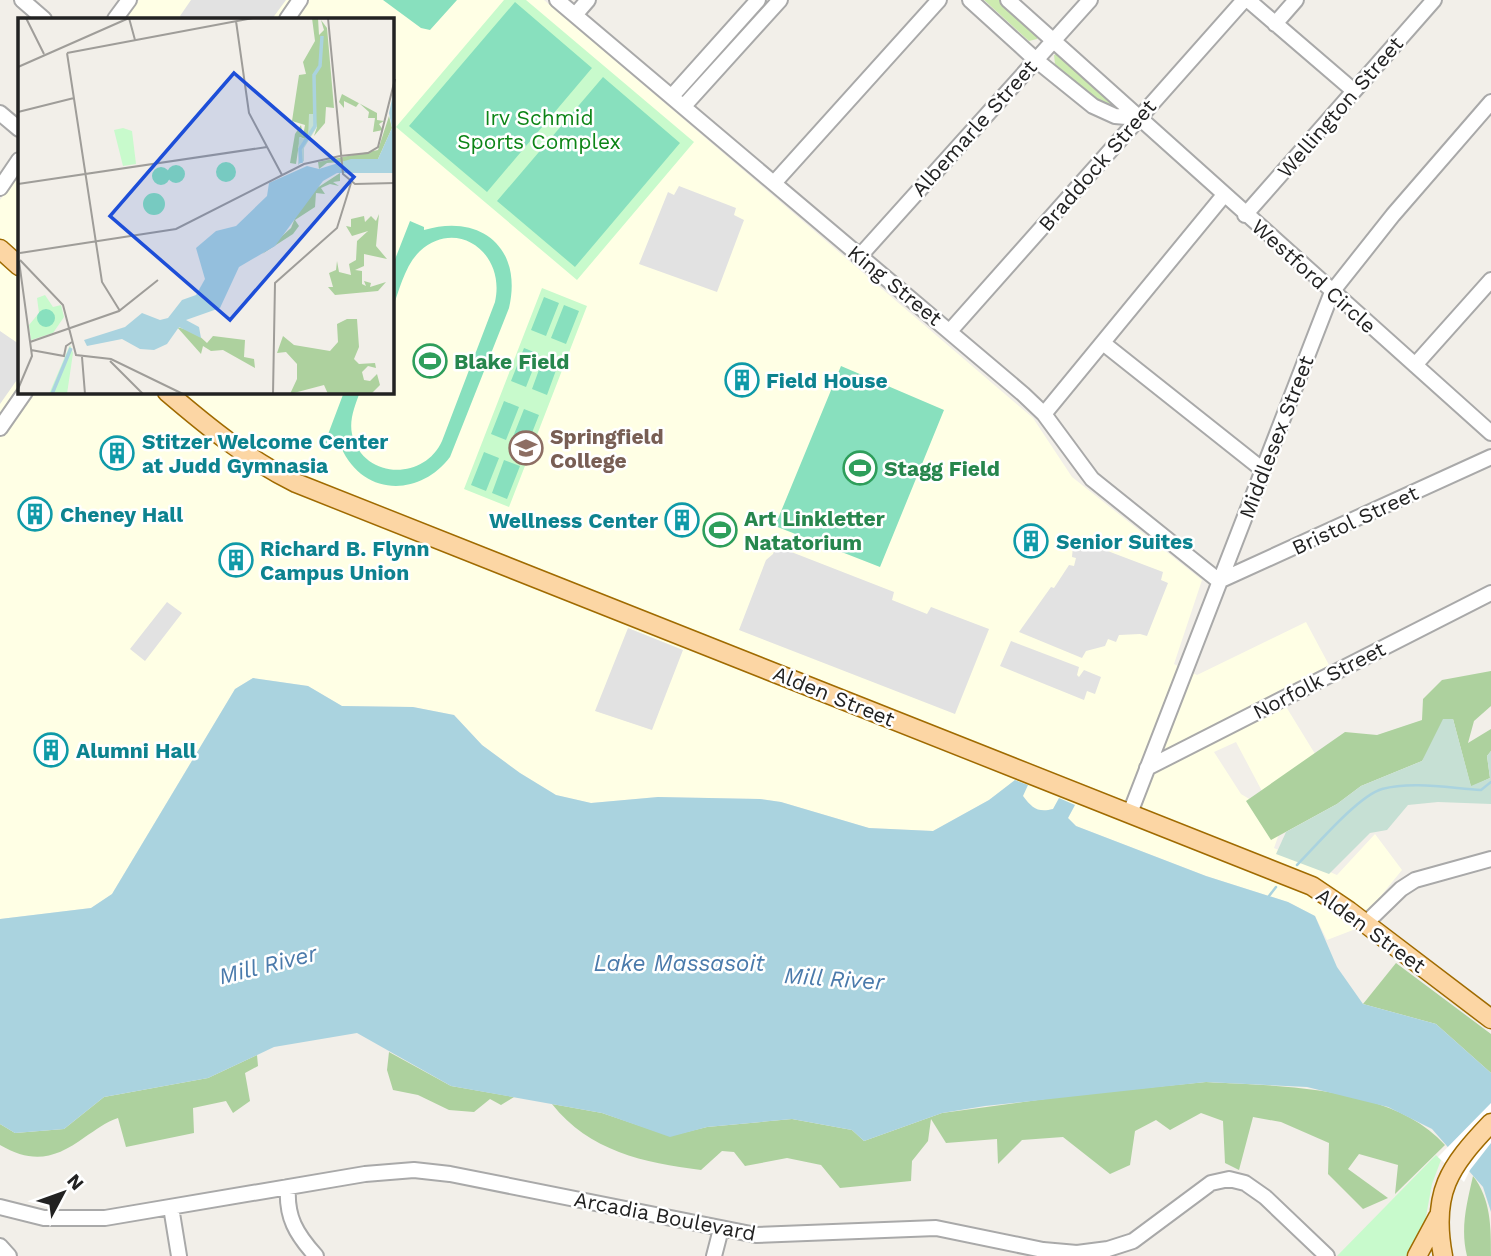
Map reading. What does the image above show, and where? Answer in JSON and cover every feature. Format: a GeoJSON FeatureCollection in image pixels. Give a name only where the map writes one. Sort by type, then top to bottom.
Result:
{"type":"FeatureCollection","features":[{"type":"Feature","properties":{"kind":"main road"},"geometry":{"type":"LineString","coordinates":[[0,249],[18,265]]}},
{"type":"Feature","properties":{"kind":"main road","name":"Alden Street"},"geometry":{"type":"LineString","coordinates":[[169,394],[208,428],[250,459],[296,483],[1306,884],[1334,900],[1491,1019]]}},
{"type":"Feature","properties":{"kind":"main road"},"geometry":{"type":"LineString","coordinates":[[1443,1256],[1440,1214],[1443,1192],[1452,1169],[1491,1123]]}},
{"type":"Feature","properties":{"kind":"main road"},"geometry":{"type":"LineString","coordinates":[[1417,1256],[1440,1214]]}},
{"type":"Feature","properties":{"kind":"street"},"geometry":{"type":"LineString","coordinates":[[22,0],[43,18]]}},
{"type":"Feature","properties":{"kind":"street"},"geometry":{"type":"LineString","coordinates":[[117,18],[129,0]]}},
{"type":"Feature","properties":{"kind":"street"},"geometry":{"type":"LineString","coordinates":[[288,18],[300,0]]}},
{"type":"Feature","properties":{"kind":"street","name":"King Street"},"geometry":{"type":"LineString","coordinates":[[557,0],[950,331],[1044,415],[1092,479],[1219,581]]}},
{"type":"Feature","properties":{"kind":"street"},"geometry":{"type":"LineString","coordinates":[[575,15],[588,0]]}},
{"type":"Feature","properties":{"kind":"street"},"geometry":{"type":"LineString","coordinates":[[672,96],[758,0]]}},
{"type":"Feature","properties":{"kind":"street"},"geometry":{"type":"LineString","coordinates":[[684,106],[780,0]]}},
{"type":"Feature","properties":{"kind":"street"},"geometry":{"type":"LineString","coordinates":[[774,183],[939,0]]}},
{"type":"Feature","properties":{"kind":"street"},"geometry":{"type":"LineString","coordinates":[[970,0],[1035,60],[1093,106],[1115,116],[1138,118]]}},
{"type":"Feature","properties":{"kind":"street","name":"Westford Circle"},"geometry":{"type":"LineString","coordinates":[[1008,0],[1491,433]]}},
{"type":"Feature","properties":{"kind":"street","name":"Albemarle Street"},"geometry":{"type":"LineString","coordinates":[[859,257],[1090,0]]}},
{"type":"Feature","properties":{"kind":"street"},"geometry":{"type":"LineString","coordinates":[[1246,0],[1353,91]]}},
{"type":"Feature","properties":{"kind":"street","name":"Braddock Street"},"geometry":{"type":"LineString","coordinates":[[950,331],[1246,0]]}},
{"type":"Feature","properties":{"kind":"street"},"geometry":{"type":"LineString","coordinates":[[1275,24],[1297,0]]}},
{"type":"Feature","properties":{"kind":"street","name":"Wellington Street"},"geometry":{"type":"LineString","coordinates":[[1245,215],[1434,0]]}},
{"type":"Feature","properties":{"kind":"street","name":"Middlesex Street"},"geometry":{"type":"LineString","coordinates":[[1130,813],[1332,292],[1393,215],[1491,102]]}},
{"type":"Feature","properties":{"kind":"street"},"geometry":{"type":"LineString","coordinates":[[0,113],[18,128]]}},
{"type":"Feature","properties":{"kind":"street"},"geometry":{"type":"LineString","coordinates":[[0,188],[18,161]]}},
{"type":"Feature","properties":{"kind":"street"},"geometry":{"type":"LineString","coordinates":[[1044,415],[1224,195]]}},
{"type":"Feature","properties":{"kind":"street"},"geometry":{"type":"LineString","coordinates":[[1415,365],[1491,280]]}},
{"type":"Feature","properties":{"kind":"street"},"geometry":{"type":"LineString","coordinates":[[1104,343],[1263,470]]}},
{"type":"Feature","properties":{"kind":"street"},"geometry":{"type":"LineString","coordinates":[[0,428],[24,394]]}},
{"type":"Feature","properties":{"kind":"street","name":"Bristol Street"},"geometry":{"type":"LineString","coordinates":[[1219,581],[1491,457]]}},
{"type":"Feature","properties":{"kind":"street","name":"Norfolk Street"},"geometry":{"type":"LineString","coordinates":[[1147,768],[1491,593]]}},
{"type":"Feature","properties":{"kind":"street"},"geometry":{"type":"LineString","coordinates":[[1366,924],[1401,889],[1415,880],[1491,859]]}},
{"type":"Feature","properties":{"kind":"street","name":"Arcadia Boulevard"},"geometry":{"type":"LineString","coordinates":[[0,1207],[33,1216],[105,1218],[365,1174],[431,1171],[756,1235],[936,1228],[1053,1251],[1092,1252],[1133,1241],[1211,1183],[1229,1179],[1245,1183],[1265,1196],[1327,1256]]}},
{"type":"Feature","properties":{"kind":"street"},"geometry":{"type":"LineString","coordinates":[[288,1187],[287,1207],[291,1223],[316,1256]]}},
{"type":"Feature","properties":{"kind":"street"},"geometry":{"type":"LineString","coordinates":[[172,1207],[179,1256]]}},
{"type":"Feature","properties":{"kind":"street"},"geometry":{"type":"LineString","coordinates":[[714,1256],[721,1229]]}},
{"type":"Feature","properties":{"kind":"street"},"geometry":{"type":"LineString","coordinates":[[0,1245],[9,1256]]}},
{"type":"Feature","properties":{"kind":"shaded area","name":"Springfield College"},"geometry":{"type":"Polygon","coordinates":[[[139,0],[544,0],[1033,418],[1072,477],[1202,580],[1174,664],[1197,675],[1306,622],[1329,665],[1277,692],[1320,762],[1263,793],[1236,742],[1214,752],[1241,794],[1284,820],[1274,848],[1337,875],[1375,834],[1402,870],[1353,930],[1327,940],[1315,916],[1288,902],[1206,876],[1076,826],[1068,818],[1075,805],[1059,799],[1053,809],[1042,812],[1031,807],[1015,780],[989,800],[933,831],[869,828],[781,802],[760,799],[658,797],[591,803],[556,795],[520,773],[482,745],[454,715],[413,707],[342,706],[308,686],[253,678],[235,689],[112,894],[91,908],[0,919],[0,200],[18,173],[18,394],[394,394],[394,18],[127,18],[139,0]]]}},
{"type":"Feature","properties":{"kind":"shaded area"},"geometry":{"type":"Polygon","coordinates":[[[191,0],[286,0],[273,18],[180,16],[191,0]]]}},
{"type":"Feature","properties":{"kind":"shaded area"},"geometry":{"type":"Polygon","coordinates":[[[679,186],[736,208],[734,215],[744,220],[717,292],[639,264],[668,192],[674,195],[679,186]]]}},
{"type":"Feature","properties":{"kind":"shaded area"},"geometry":{"type":"Polygon","coordinates":[[[0,331],[18,343],[18,378],[0,404],[0,331]]]}},
{"type":"Feature","properties":{"kind":"shaded area"},"geometry":{"type":"Polygon","coordinates":[[[1076,539],[1163,572],[1161,580],[1168,583],[1147,636],[1119,635],[1116,642],[1108,639],[1105,646],[1086,651],[1082,658],[1019,632],[1069,565],[1074,566],[1076,558],[1072,557],[1076,539]]]}},
{"type":"Feature","properties":{"kind":"shaded area"},"geometry":{"type":"Polygon","coordinates":[[[776,546],[894,592],[892,600],[927,614],[931,607],[989,629],[955,714],[739,630],[766,560],[773,554],[776,546]]]}},
{"type":"Feature","properties":{"kind":"shaded area"},"geometry":{"type":"Polygon","coordinates":[[[167,602],[182,613],[145,661],[130,649],[167,602]]]}},
{"type":"Feature","properties":{"kind":"shaded area"},"geometry":{"type":"Polygon","coordinates":[[[628,628],[683,650],[652,730],[595,711],[628,628]]]}},
{"type":"Feature","properties":{"kind":"shaded area"},"geometry":{"type":"Polygon","coordinates":[[[1011,641],[1079,667],[1079,677],[1084,670],[1101,677],[1095,694],[1087,691],[1084,700],[1000,666],[1011,641]]]}},
{"type":"Feature","properties":{"kind":"shaded area"},"geometry":{"type":"Polygon","coordinates":[[[1443,719],[1453,719],[1471,786],[1490,778],[1487,756],[1491,751],[1491,804],[1438,802],[1408,805],[1387,830],[1370,833],[1329,874],[1276,854],[1286,832],[1337,804],[1361,786],[1422,761],[1443,719]]]}},
{"type":"Feature","properties":{"kind":"green space"},"geometry":{"type":"Polygon","coordinates":[[[383,0],[457,0],[430,30],[421,28],[383,0]]]}},
{"type":"Feature","properties":{"kind":"green space","name":"Irv Schmid Sports Complex"},"geometry":{"type":"Polygon","coordinates":[[[504,0],[526,0],[694,142],[577,280],[396,127],[504,0]]]}},
{"type":"Feature","properties":{"kind":"green space"},"geometry":{"type":"Polygon","coordinates":[[[984,0],[1003,0],[1039,35],[1037,39],[1029,41],[984,0]]]}},
{"type":"Feature","properties":{"kind":"green space"},"geometry":{"type":"Polygon","coordinates":[[[515,2],[592,68],[487,192],[409,126],[515,2]]]}},
{"type":"Feature","properties":{"kind":"green space"},"geometry":{"type":"Polygon","coordinates":[[[1064,53],[1124,114],[1095,99],[1055,64],[1054,55],[1064,53]]]}},
{"type":"Feature","properties":{"kind":"green space"},"geometry":{"type":"Polygon","coordinates":[[[603,77],[680,143],[575,267],[497,201],[603,77]]]}},
{"type":"Feature","properties":{"kind":"green space"},"geometry":{"type":"Polygon","coordinates":[[[410,221],[424,227],[424,230],[445,226],[463,227],[480,231],[493,240],[503,252],[510,268],[512,287],[509,308],[450,457],[423,480],[392,486],[377,483],[363,475],[350,463],[341,447],[338,450],[324,445],[343,394],[359,394],[351,429],[358,449],[368,460],[394,470],[422,463],[442,441],[495,302],[496,284],[486,255],[476,245],[463,239],[449,238],[434,241],[410,263],[394,304],[394,262],[410,221]]]}},
{"type":"Feature","properties":{"kind":"green space"},"geometry":{"type":"Polygon","coordinates":[[[542,288],[587,306],[509,507],[464,489],[542,288]]]}},
{"type":"Feature","properties":{"kind":"green space"},"geometry":{"type":"Polygon","coordinates":[[[544,297],[559,303],[546,336],[531,330],[544,297]]]}},
{"type":"Feature","properties":{"kind":"green space"},"geometry":{"type":"Polygon","coordinates":[[[564,305],[579,311],[566,344],[551,338],[564,305]]]}},
{"type":"Feature","properties":{"kind":"green space"},"geometry":{"type":"Polygon","coordinates":[[[524,348],[539,354],[526,387],[511,381],[524,348]]]}},
{"type":"Feature","properties":{"kind":"green space"},"geometry":{"type":"Polygon","coordinates":[[[544,356],[559,362],[547,395],[532,389],[544,356]]]}},
{"type":"Feature","properties":{"kind":"green space","name":"Stagg Field"},"geometry":{"type":"Polygon","coordinates":[[[841,366],[944,410],[880,567],[775,526],[841,366]]]}},
{"type":"Feature","properties":{"kind":"green space"},"geometry":{"type":"Polygon","coordinates":[[[504,401],[519,407],[506,440],[491,434],[504,401]]]}},
{"type":"Feature","properties":{"kind":"green space"},"geometry":{"type":"Polygon","coordinates":[[[524,409],[539,415],[526,448],[511,442],[524,409]]]}},
{"type":"Feature","properties":{"kind":"green space"},"geometry":{"type":"Polygon","coordinates":[[[484,452],[499,458],[486,491],[471,485],[484,452]]]}},
{"type":"Feature","properties":{"kind":"green space"},"geometry":{"type":"Polygon","coordinates":[[[504,460],[520,466],[507,499],[492,493],[504,460]]]}},
{"type":"Feature","properties":{"kind":"green space"},"geometry":{"type":"Polygon","coordinates":[[[1491,671],[1491,706],[1474,721],[1468,743],[1491,729],[1491,751],[1487,756],[1490,778],[1471,787],[1453,719],[1422,761],[1361,786],[1337,804],[1271,840],[1246,801],[1345,732],[1377,735],[1422,720],[1423,699],[1442,680],[1491,671]]]}},
{"type":"Feature","properties":{"kind":"green space"},"geometry":{"type":"Polygon","coordinates":[[[1396,963],[1491,1034],[1491,1073],[1436,1024],[1363,1004],[1396,963]]]}},
{"type":"Feature","properties":{"kind":"green space"},"geometry":{"type":"Polygon","coordinates":[[[389,1052],[451,1086],[514,1097],[501,1105],[490,1099],[474,1112],[449,1110],[418,1095],[393,1090],[387,1070],[389,1052]]]}},
{"type":"Feature","properties":{"kind":"green space"},"geometry":{"type":"Polygon","coordinates":[[[257,1055],[258,1066],[245,1073],[250,1101],[233,1113],[226,1101],[193,1108],[194,1133],[126,1147],[118,1118],[54,1154],[33,1157],[0,1145],[0,1124],[15,1133],[64,1129],[104,1097],[208,1078],[257,1055]]]}},
{"type":"Feature","properties":{"kind":"green space"},"geometry":{"type":"Polygon","coordinates":[[[1206,1082],[1300,1088],[1366,1100],[1396,1111],[1423,1126],[1445,1145],[1395,1194],[1398,1165],[1359,1154],[1348,1169],[1388,1198],[1363,1209],[1328,1174],[1329,1143],[1281,1122],[1253,1117],[1239,1170],[1225,1163],[1223,1121],[1201,1113],[1170,1130],[1156,1120],[1135,1131],[1130,1165],[1110,1174],[1063,1137],[1022,1140],[998,1164],[997,1139],[946,1143],[931,1119],[928,1141],[912,1161],[911,1181],[840,1188],[821,1165],[787,1158],[745,1166],[734,1152],[722,1151],[701,1170],[639,1158],[600,1144],[567,1120],[552,1104],[602,1113],[670,1136],[707,1127],[792,1119],[852,1130],[864,1141],[942,1113],[1074,1095],[1206,1082]]]}},
{"type":"Feature","properties":{"kind":"green space"},"geometry":{"type":"Polygon","coordinates":[[[1436,1155],[1441,1160],[1432,1184],[1422,1238],[1411,1256],[1337,1256],[1436,1155]]]}},
{"type":"Feature","properties":{"kind":"green space"},"geometry":{"type":"Polygon","coordinates":[[[1473,1176],[1487,1204],[1491,1256],[1467,1256],[1464,1226],[1473,1176]]]}},
{"type":"Feature","properties":{"kind":"water","name":"Lake Massasoit"},"geometry":{"type":"Polygon","coordinates":[[[253,678],[308,686],[342,706],[413,707],[454,715],[482,745],[520,773],[556,795],[591,803],[658,797],[760,799],[781,802],[869,828],[933,831],[989,800],[1015,780],[1028,785],[1023,796],[1036,808],[1053,809],[1059,798],[1075,805],[1068,818],[1076,826],[1206,876],[1288,902],[1315,916],[1337,967],[1363,1004],[1436,1024],[1491,1073],[1491,1212],[1483,1187],[1432,1129],[1388,1107],[1307,1087],[1206,1082],[985,1106],[942,1113],[864,1141],[852,1130],[792,1119],[707,1127],[670,1137],[602,1113],[451,1086],[357,1033],[274,1047],[208,1078],[104,1097],[64,1129],[15,1133],[0,1124],[0,919],[91,908],[112,894],[235,689],[253,678]]]}},
{"type":"Feature","properties":{"kind":"pier"},"geometry":{"type":"Polygon","coordinates":[[[1491,1103],[1491,1143],[1464,1182],[1438,1157],[1491,1103]]]}},
{"type":"Feature","properties":{"kind":"waterway"},"geometry":{"type":"LineString","coordinates":[[1297,865],[1326,834],[1372,793],[1382,789],[1418,785],[1481,790],[1491,782]]}},
{"type":"Feature","properties":{"kind":"waterway"},"geometry":{"type":"LineString","coordinates":[[1269,896],[1276,887]]}},
{"type":"Feature","properties":{"kind":"place","name":"Blake Field"},"geometry":{"type":"Point","coordinates":[430,361]}},
{"type":"Feature","properties":{"kind":"place","name":"Field House"},"geometry":{"type":"Point","coordinates":[742,380]}},
{"type":"Feature","properties":{"kind":"place","name":"Springfield College"},"geometry":{"type":"Point","coordinates":[526,448]}},
{"type":"Feature","properties":{"kind":"place","name":"Stitzer Welcome Center at Judd Gymnasia"},"geometry":{"type":"Point","coordinates":[117,453]}},
{"type":"Feature","properties":{"kind":"place","name":"Stagg Field"},"geometry":{"type":"Point","coordinates":[860,468]}},
{"type":"Feature","properties":{"kind":"place","name":"Cheney Hall"},"geometry":{"type":"Point","coordinates":[35,514]}},
{"type":"Feature","properties":{"kind":"place","name":"Wellness Center"},"geometry":{"type":"Point","coordinates":[682,520]}},
{"type":"Feature","properties":{"kind":"place","name":"Art Linkletter Natatorium"},"geometry":{"type":"Point","coordinates":[720,530]}},
{"type":"Feature","properties":{"kind":"place","name":"Senior Suites"},"geometry":{"type":"Point","coordinates":[1031,541]}},
{"type":"Feature","properties":{"kind":"place","name":"Richard B. Flynn Campus Union"},"geometry":{"type":"Point","coordinates":[236,560]}},
{"type":"Feature","properties":{"kind":"place","name":"Alumni Hall"},"geometry":{"type":"Point","coordinates":[51,750]}},
{"type":"Feature","properties":{"kind":"water label","name":"Mill River"},"geometry":{"type":"Point","coordinates":[268,965]}},
{"type":"Feature","properties":{"kind":"water label","name":"Mill River"},"geometry":{"type":"Point","coordinates":[834,979]}}]}
